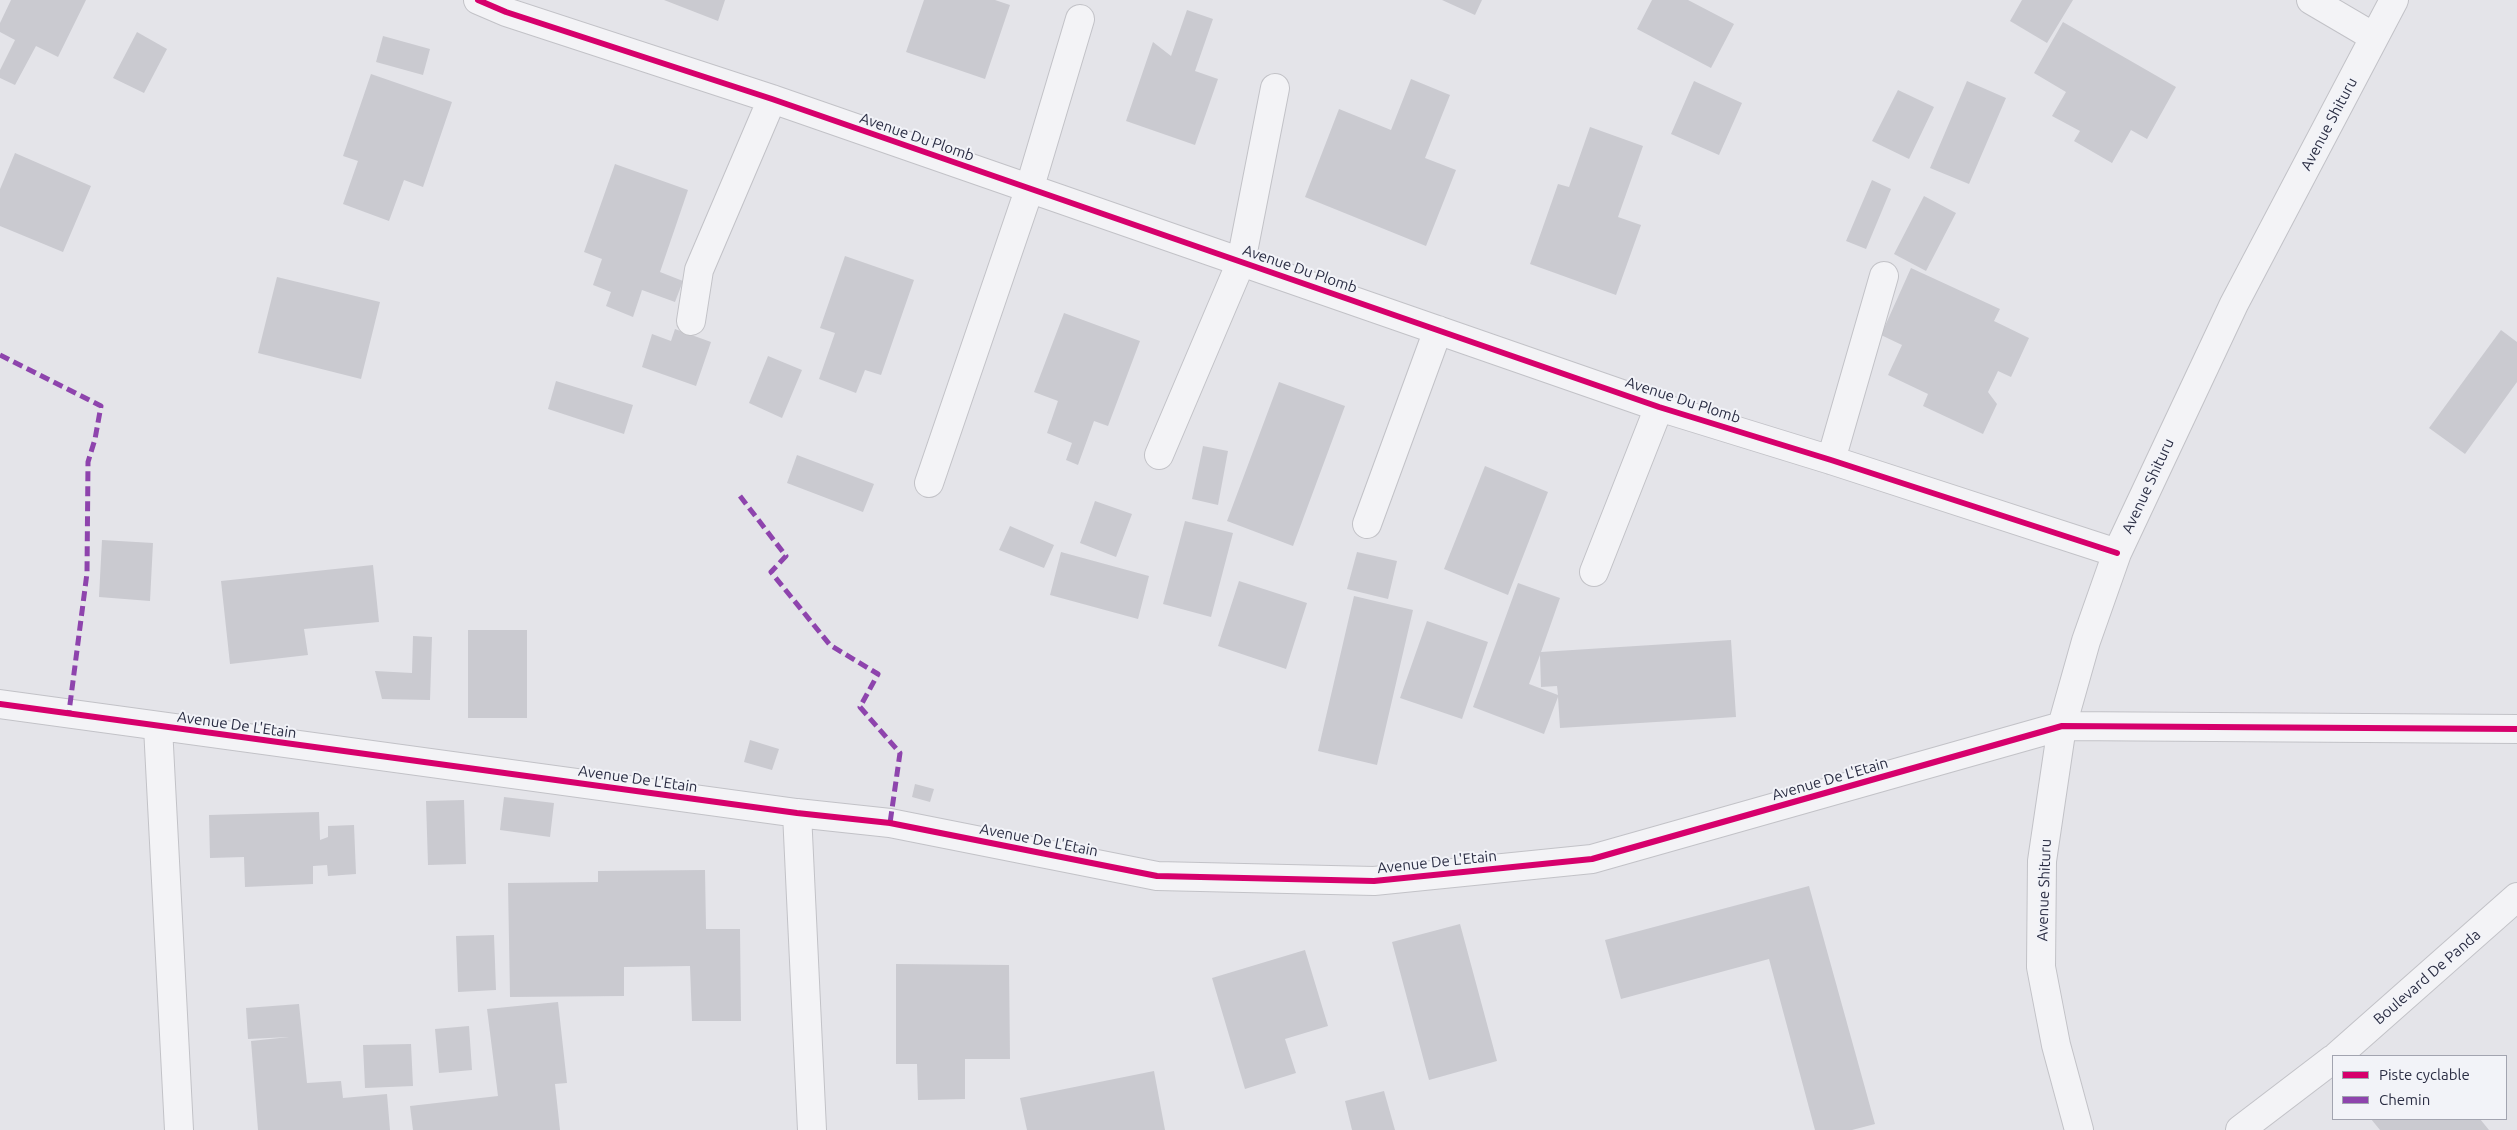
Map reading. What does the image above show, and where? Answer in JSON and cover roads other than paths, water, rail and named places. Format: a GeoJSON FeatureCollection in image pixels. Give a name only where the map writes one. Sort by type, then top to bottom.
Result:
{"type":"FeatureCollection","features":[{"type":"Feature","properties":{"kind":"street","name":"Avenue Du Plomb"},"geometry":{"type":"LineString","coordinates":[[478,0],[524,18],[772,99],[1659,407],[1830,460],[2116,554]]}},
{"type":"Feature","properties":{"kind":"street"},"geometry":{"type":"LineString","coordinates":[[2311,0],[2374,37]]}},
{"type":"Feature","properties":{"kind":"street","name":"Avenue Shituru"},"geometry":{"type":"LineString","coordinates":[[2079,1130],[2056,1045],[2041,967],[2042,861],[2062,726],[2086,641],[2116,554],[2234,304],[2394,0]]}},
{"type":"Feature","properties":{"kind":"street"},"geometry":{"type":"LineString","coordinates":[[929,483],[1030,190],[1080,20]]}},
{"type":"Feature","properties":{"kind":"street"},"geometry":{"type":"LineString","coordinates":[[1159,455],[1241,262],[1275,88]]}},
{"type":"Feature","properties":{"kind":"street"},"geometry":{"type":"LineString","coordinates":[[691,320],[698,270],[772,99]]}},
{"type":"Feature","properties":{"kind":"street"},"geometry":{"type":"LineString","coordinates":[[1830,460],[1884,276]]}},
{"type":"Feature","properties":{"kind":"street"},"geometry":{"type":"LineString","coordinates":[[1367,524],[1438,330]]}},
{"type":"Feature","properties":{"kind":"street"},"geometry":{"type":"LineString","coordinates":[[1594,572],[1659,407]]}},
{"type":"Feature","properties":{"kind":"street","name":"Avenue De L'Etain"},"geometry":{"type":"LineString","coordinates":[[0,704],[797,813],[890,823],[1156,876],[1374,881],[1592,859],[2062,726],[2517,729]]}},
{"type":"Feature","properties":{"kind":"street"},"geometry":{"type":"LineString","coordinates":[[158,727],[178,1130]]}},
{"type":"Feature","properties":{"kind":"street"},"geometry":{"type":"LineString","coordinates":[[797,813],[812,1130]]}},
{"type":"Feature","properties":{"kind":"street","name":"Boulevard De Panda"},"geometry":{"type":"LineString","coordinates":[[2338,1055],[2517,897]]}},
{"type":"Feature","properties":{"kind":"street"},"geometry":{"type":"LineString","coordinates":[[2240,1130],[2332,1060]]}}]}
